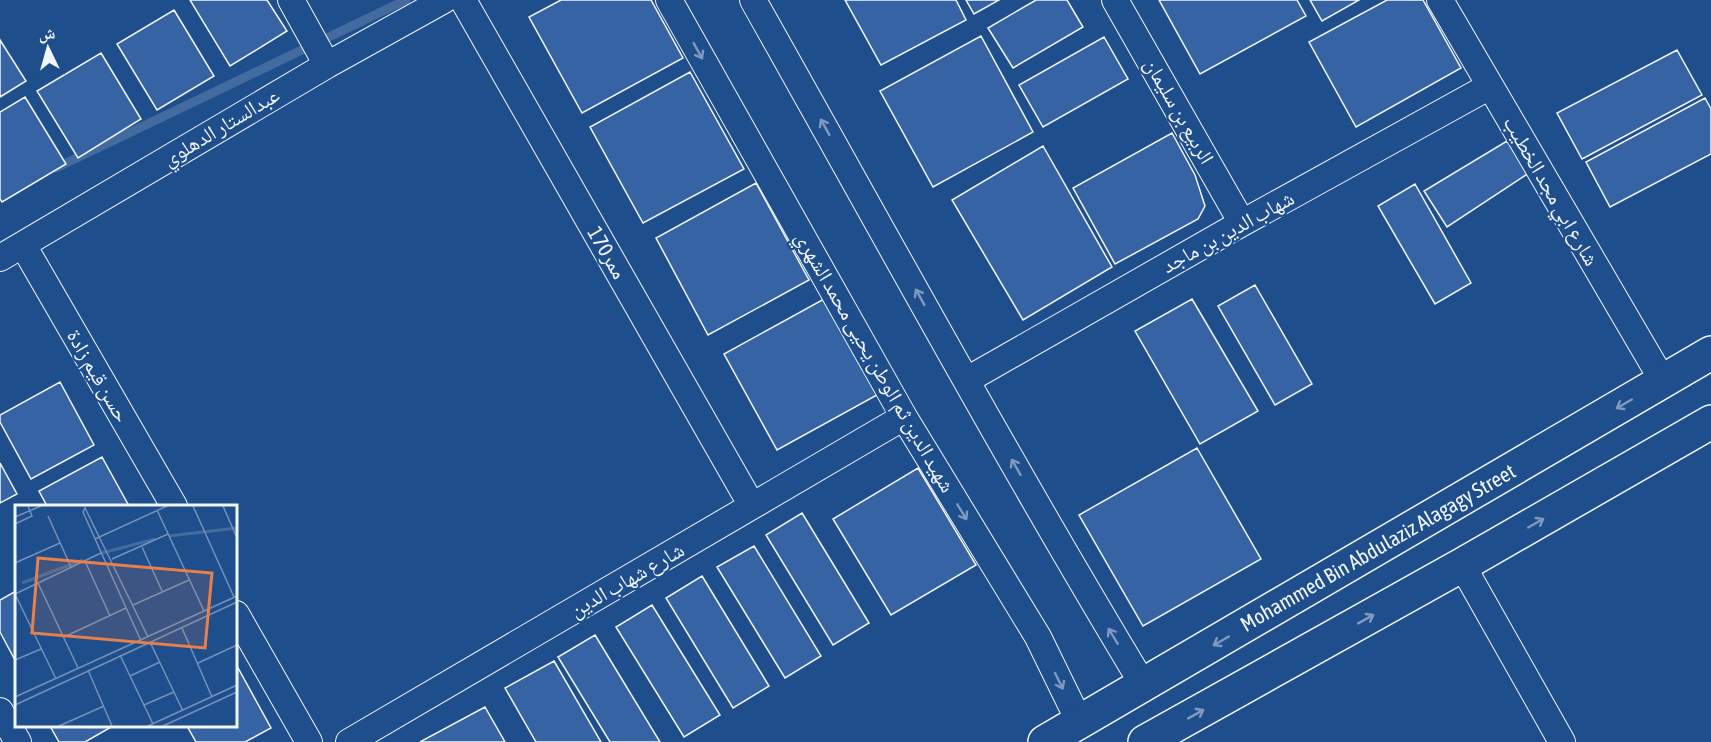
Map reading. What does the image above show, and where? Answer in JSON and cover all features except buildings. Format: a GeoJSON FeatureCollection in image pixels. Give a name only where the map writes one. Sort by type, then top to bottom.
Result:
{"type":"FeatureCollection","features":[{"type":"Feature","properties":{"kind":"street"},"geometry":{"type":"LineString","coordinates":[[291,0],[327,65]]}},
{"type":"Feature","properties":{"kind":"street","name":"عبدالستار الدهلوي"},"geometry":{"type":"LineString","coordinates":[[0,258],[327,65],[444,0]]}},
{"type":"Feature","properties":{"kind":"street","name":"ممر170"},"geometry":{"type":"LineString","coordinates":[[463,0],[752,506]]}},
{"type":"Feature","properties":{"kind":"street","name":"شهيد الدين ثم الوطن يحيى محمد الشهري"},"geometry":{"type":"LineString","coordinates":[[669,0],[904,417],[1038,638],[1080,723]]}},
{"type":"Feature","properties":{"kind":"street"},"geometry":{"type":"LineString","coordinates":[[753,0],[1097,609],[1144,686]]}},
{"type":"Feature","properties":{"kind":"street","name":"الربيع بن سليمان"},"geometry":{"type":"LineString","coordinates":[[1115,0],[1242,223]]}},
{"type":"Feature","properties":{"kind":"street","name":"شارع ابي مجد الخطيب"},"geometry":{"type":"LineString","coordinates":[[1440,0],[1663,381]]}},
{"type":"Feature","properties":{"kind":"street","name":"شهاب الدين بن ماجد"},"geometry":{"type":"LineString","coordinates":[[967,380],[1242,223],[1490,86]]}},
{"type":"Feature","properties":{"kind":"street","name":"حسن قيم زادة"},"geometry":{"type":"LineString","coordinates":[[22,245],[173,505]]}},
{"type":"Feature","properties":{"kind":"street","name":"Mohammed Bin Abdulaziz Alagagy Street"},"geometry":{"type":"LineString","coordinates":[[1045,742],[1711,353]]}},
{"type":"Feature","properties":{"kind":"street","name":"شارع شهاب الدين"},"geometry":{"type":"LineString","coordinates":[[349,742],[904,417]]}},
{"type":"Feature","properties":{"kind":"street"},"geometry":{"type":"LineString","coordinates":[[1162,738],[1711,422]]}},
{"type":"Feature","properties":{"kind":"street"},"geometry":{"type":"LineString","coordinates":[[1462,565],[1562,742]]}},
{"type":"Feature","properties":{"kind":"street"},"geometry":{"type":"LineString","coordinates":[[237,616],[309,742]]}},
{"type":"Feature","properties":{"kind":"street"},"geometry":{"type":"LineString","coordinates":[[0,711],[18,742]]}},
{"type":"Feature","properties":{"kind":"waterway"},"geometry":{"type":"LineString","coordinates":[[56,168],[406,0]]}}]}
